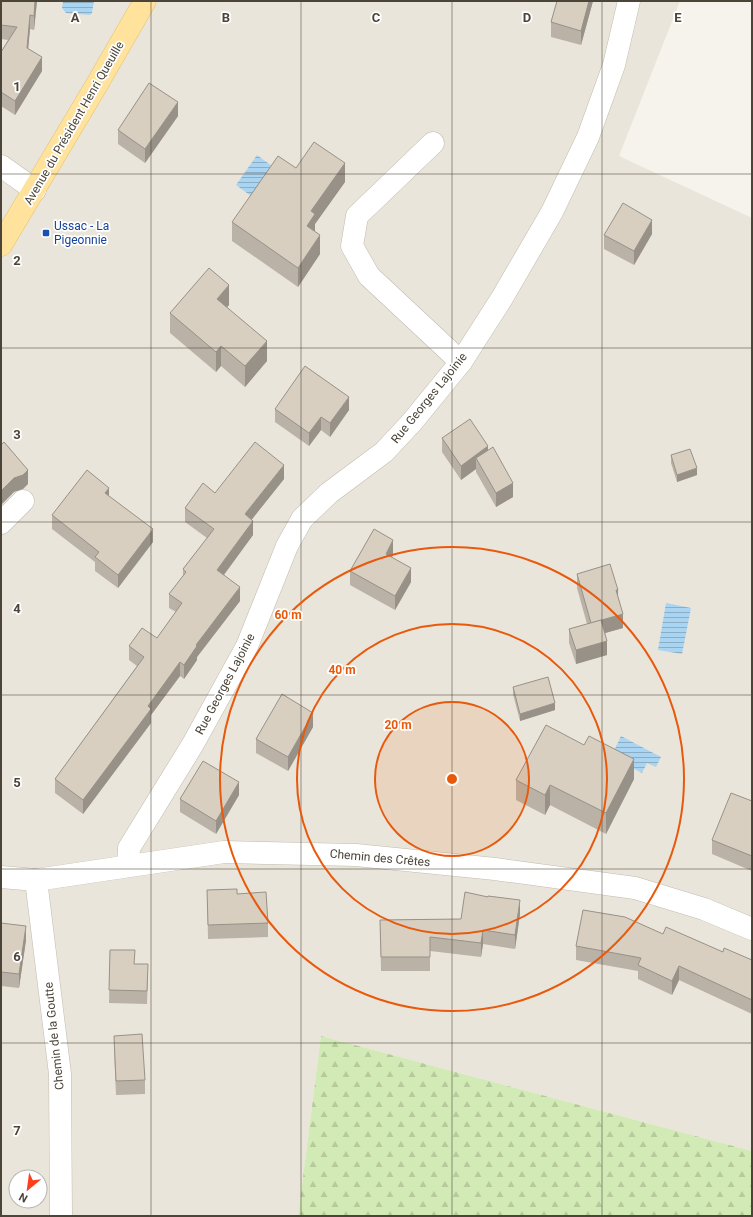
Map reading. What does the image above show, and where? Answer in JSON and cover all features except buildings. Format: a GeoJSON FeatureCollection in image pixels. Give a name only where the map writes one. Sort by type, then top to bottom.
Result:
{"type":"FeatureCollection","features":[{"type":"Feature","properties":{"kind":"main road","name":"Avenue du Président Henri Queuille"},"geometry":{"type":"LineString","coordinates":[[1,245],[35,190],[145,1]]}},
{"type":"Feature","properties":{"kind":"street","name":"Rue Georges Lajoinie"},"geometry":{"type":"LineString","coordinates":[[128,866],[129,848],[193,744],[247,646],[287,546],[302,519],[329,493],[384,452],[412,422],[461,362],[502,298],[552,212],[588,137],[614,65],[629,1]]}},
{"type":"Feature","properties":{"kind":"street"},"geometry":{"type":"LineString","coordinates":[[433,143],[357,216],[352,246],[369,276],[461,362]]}},
{"type":"Feature","properties":{"kind":"street"},"geometry":{"type":"LineString","coordinates":[[1,166],[35,190]]}},
{"type":"Feature","properties":{"kind":"street"},"geometry":{"type":"LineString","coordinates":[[1,523],[23,501]]}},
{"type":"Feature","properties":{"kind":"street","name":"Chemin des Crêtes"},"geometry":{"type":"LineString","coordinates":[[1,877],[36,880],[224,852],[356,854],[494,869],[635,888],[704,908],[752,929]]}},
{"type":"Feature","properties":{"kind":"street","name":"Chemin de la Goutte"},"geometry":{"type":"LineString","coordinates":[[36,880],[60,1074],[61,1216]]}},
{"type":"Feature","properties":{"kind":"shaded area"},"geometry":{"type":"Polygon","coordinates":[[[1,1],[680,1],[619,156],[752,218],[752,1151],[321,1036],[298,1216],[1,1216],[1,1]]]}},
{"type":"Feature","properties":{"kind":"green space"},"geometry":{"type":"Polygon","coordinates":[[[321,1036],[752,1151],[752,1216],[298,1216],[321,1036]]]}},
{"type":"Feature","properties":{"kind":"water"},"geometry":{"type":"Polygon","coordinates":[[[63,1],[94,1],[92,13],[90,15],[66,13],[62,8],[63,1]]]}},
{"type":"Feature","properties":{"kind":"water"},"geometry":{"type":"Polygon","coordinates":[[[257,155],[272,166],[251,196],[236,185],[257,155]]]}},
{"type":"Feature","properties":{"kind":"water"},"geometry":{"type":"Polygon","coordinates":[[[666,603],[691,608],[682,654],[658,650],[666,603]]]}},
{"type":"Feature","properties":{"kind":"water"},"geometry":{"type":"Polygon","coordinates":[[[621,736],[661,757],[656,767],[647,763],[642,773],[611,757],[621,736]]]}},
{"type":"Feature","properties":{"kind":"place","name":"Ussac - La Pigeonnie"},"geometry":{"type":"Point","coordinates":[46,233]}}]}
